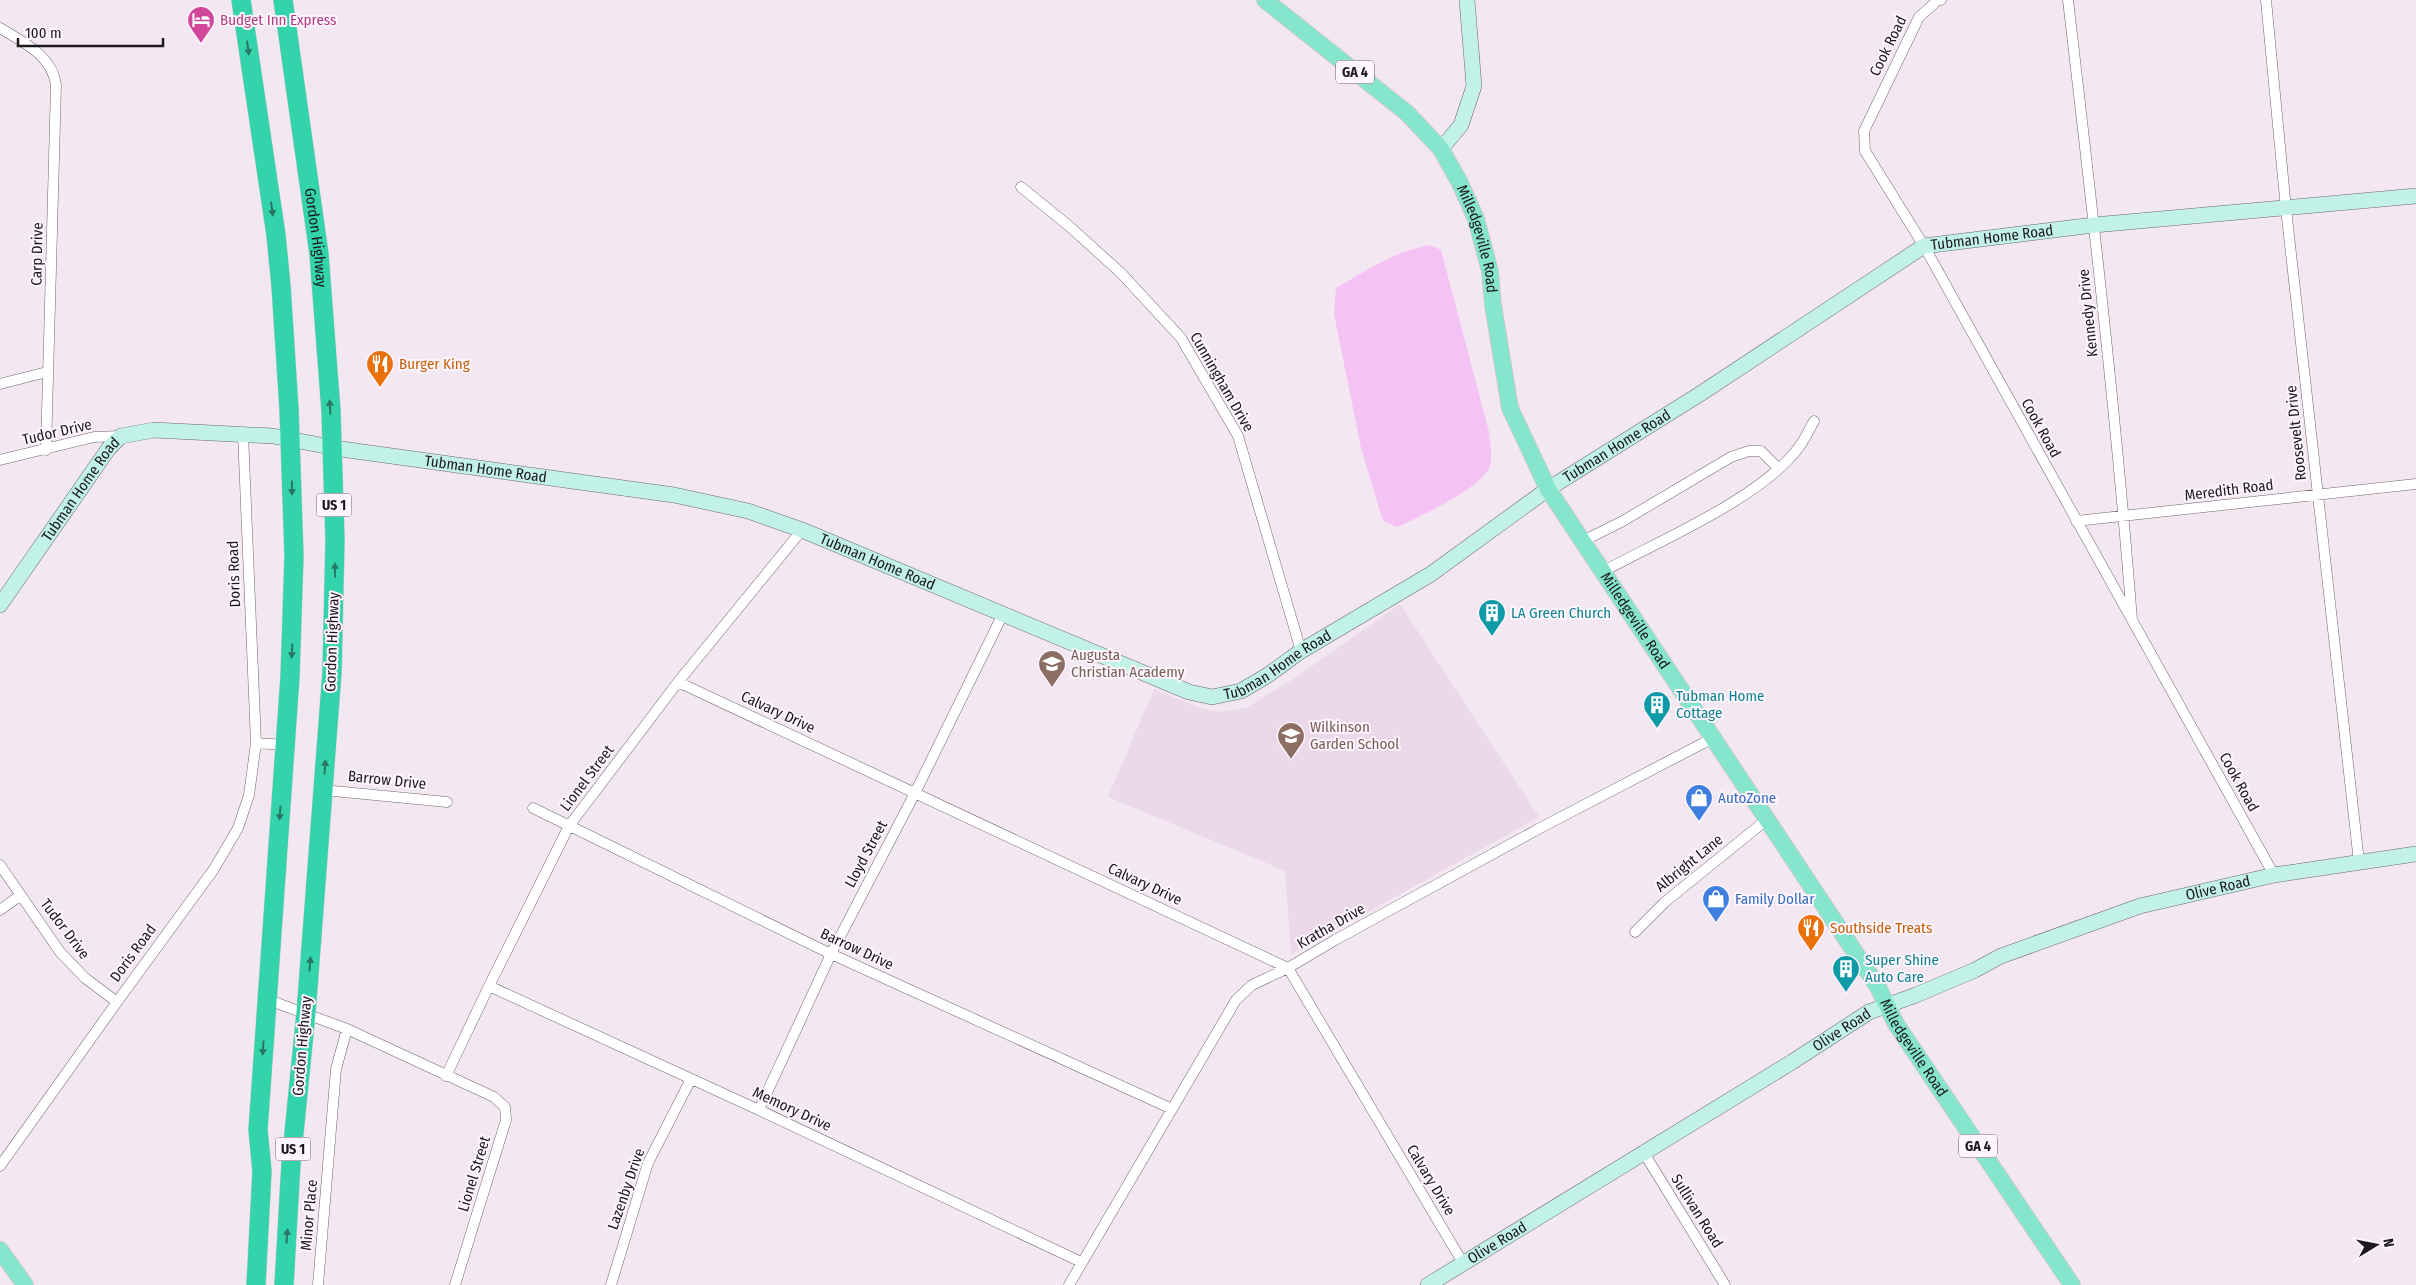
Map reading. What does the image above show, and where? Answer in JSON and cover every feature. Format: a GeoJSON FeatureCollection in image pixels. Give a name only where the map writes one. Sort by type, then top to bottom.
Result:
{"type":"FeatureCollection","features":[{"type":"Feature","properties":{"kind":"highway","name":"US 1"},"geometry":{"type":"LineString","coordinates":[[241,0],[276,235],[285,339],[290,439],[294,608],[258,1130],[262,1171],[256,1285]]}},
{"type":"Feature","properties":{"kind":"highway","name":"Gordon Highway"},"geometry":{"type":"LineString","coordinates":[[283,0],[319,254],[332,447],[335,602],[306,1012],[291,1163],[284,1285]]}},
{"type":"Feature","properties":{"kind":"highway"},"geometry":{"type":"LineString","coordinates":[[247,1285],[258,1130]]}},
{"type":"Feature","properties":{"kind":"main road","name":"GA 4"},"geometry":{"type":"LineString","coordinates":[[1265,0],[1407,114],[1441,149]]}},
{"type":"Feature","properties":{"kind":"main road","name":"Milledgeville Road"},"geometry":{"type":"LineString","coordinates":[[1441,149],[1460,183],[1476,219],[1490,270],[1492,306],[1510,408],[1548,490],[1604,571],[1765,821],[1878,988],[1896,1024],[2072,1285]]}},
{"type":"Feature","properties":{"kind":"main road"},"geometry":{"type":"LineString","coordinates":[[0,1250],[24,1285]]}},
{"type":"Feature","properties":{"kind":"street"},"geometry":{"type":"LineString","coordinates":[[1441,149],[1461,125],[1474,86],[1467,0]]}},
{"type":"Feature","properties":{"kind":"street","name":"Cook Road"},"geometry":{"type":"LineString","coordinates":[[1941,0],[1937,1],[1919,17],[1864,131],[1865,151],[1924,246],[2132,623],[2274,875]]}},
{"type":"Feature","properties":{"kind":"street","name":"Kennedy Drive"},"geometry":{"type":"LineString","coordinates":[[2068,0],[2094,225],[2124,517],[2132,623]]}},
{"type":"Feature","properties":{"kind":"street","name":"Roosevelt Drive"},"geometry":{"type":"LineString","coordinates":[[2266,0],[2286,209],[2360,862]]}},
{"type":"Feature","properties":{"kind":"street","name":"Carp Drive"},"geometry":{"type":"LineString","coordinates":[[0,28],[40,54],[47,61],[53,72],[56,85],[46,450]]}},
{"type":"Feature","properties":{"kind":"street","name":"Cunningham Drive"},"geometry":{"type":"LineString","coordinates":[[1021,187],[1069,226],[1121,273],[1181,338],[1238,436],[1301,651]]}},
{"type":"Feature","properties":{"kind":"street","name":"Tubman Home Road"},"geometry":{"type":"LineString","coordinates":[[0,605],[110,448],[121,436],[154,430],[243,434],[290,439],[332,447],[674,495],[748,511],[802,530],[1189,692],[1212,697],[1241,691],[1268,675],[1301,651],[1431,574],[1548,490],[1708,388],[1924,246],[2094,225],[2416,196]]}},
{"type":"Feature","properties":{"kind":"street"},"geometry":{"type":"LineString","coordinates":[[0,384],[48,372]]}},
{"type":"Feature","properties":{"kind":"street"},"geometry":{"type":"LineString","coordinates":[[1604,571],[1713,513],[1754,488],[1798,448],[1814,421]]}},
{"type":"Feature","properties":{"kind":"street","name":"Doris Road"},"geometry":{"type":"LineString","coordinates":[[0,1166],[229,846],[238,828],[249,795],[256,743],[243,434]]}},
{"type":"Feature","properties":{"kind":"street","name":"Tudor Drive"},"geometry":{"type":"LineString","coordinates":[[0,460],[94,437],[121,436]]}},
{"type":"Feature","properties":{"kind":"street"},"geometry":{"type":"LineString","coordinates":[[1583,541],[1623,521],[1731,457],[1749,451],[1761,451],[1778,468]]}},
{"type":"Feature","properties":{"kind":"street","name":"Meredith Road"},"geometry":{"type":"LineString","coordinates":[[2076,521],[2416,484]]}},
{"type":"Feature","properties":{"kind":"street","name":"Lionel Street"},"geometry":{"type":"LineString","coordinates":[[446,1076],[569,826],[678,682],[802,530]]}},
{"type":"Feature","properties":{"kind":"street","name":"Lloyd Street"},"geometry":{"type":"LineString","coordinates":[[759,1110],[831,954],[915,793],[1003,614]]}},
{"type":"Feature","properties":{"kind":"street","name":"Calvary Drive"},"geometry":{"type":"LineString","coordinates":[[678,682],[1288,968],[1463,1263]]}},
{"type":"Feature","properties":{"kind":"street","name":"Kratha Drive"},"geometry":{"type":"LineString","coordinates":[[1069,1285],[1080,1262],[1236,1000],[1252,985],[1288,968],[1335,940],[1542,827],[1713,738]]}},
{"type":"Feature","properties":{"kind":"street"},"geometry":{"type":"LineString","coordinates":[[256,743],[285,745]]}},
{"type":"Feature","properties":{"kind":"street","name":"Barrow Drive"},"geometry":{"type":"LineString","coordinates":[[323,790],[448,802]]}},
{"type":"Feature","properties":{"kind":"street","name":"Barrow Drive"},"geometry":{"type":"LineString","coordinates":[[533,808],[831,954],[1172,1109]]}},
{"type":"Feature","properties":{"kind":"street","name":"Albright Lane"},"geometry":{"type":"LineString","coordinates":[[1636,932],[1665,902],[1765,821]]}},
{"type":"Feature","properties":{"kind":"street","name":"Olive Road"},"geometry":{"type":"LineString","coordinates":[[1428,1285],[1869,1012],[1975,970],[2001,956],[2140,906],[2274,875],[2416,854]]}},
{"type":"Feature","properties":{"kind":"street","name":"Tudor Drive"},"geometry":{"type":"LineString","coordinates":[[0,865],[66,959],[85,978],[116,1002]]}},
{"type":"Feature","properties":{"kind":"street"},"geometry":{"type":"LineString","coordinates":[[0,910],[21,895]]}},
{"type":"Feature","properties":{"kind":"street","name":"Memory Drive"},"geometry":{"type":"LineString","coordinates":[[489,986],[759,1110],[1080,1262]]}},
{"type":"Feature","properties":{"kind":"street","name":"Lionel Street"},"geometry":{"type":"LineString","coordinates":[[266,999],[306,1012],[347,1029],[499,1100],[505,1107],[507,1116],[455,1285]]}},
{"type":"Feature","properties":{"kind":"street","name":"Minor Place"},"geometry":{"type":"LineString","coordinates":[[318,1285],[336,1069],[347,1029]]}},
{"type":"Feature","properties":{"kind":"street","name":"Lazenby Drive"},"geometry":{"type":"LineString","coordinates":[[611,1285],[648,1163],[691,1079]]}},
{"type":"Feature","properties":{"kind":"street","name":"Sullivan Road"},"geometry":{"type":"LineString","coordinates":[[1644,1153],[1725,1285]]}},
{"type":"Feature","properties":{"kind":"shaded area"},"geometry":{"type":"Polygon","coordinates":[[[1430,245],[1441,250],[1489,432],[1491,461],[1488,470],[1473,486],[1447,502],[1397,527],[1383,521],[1361,448],[1334,314],[1336,288],[1393,257],[1430,245]]]}},
{"type":"Feature","properties":{"kind":"shaded area"},"geometry":{"type":"Polygon","coordinates":[[[1400,604],[1539,817],[1291,955],[1285,871],[1108,797],[1154,689],[1197,707],[1219,712],[1246,708],[1295,678],[1400,604]]]}},
{"type":"Feature","properties":{"kind":"place","name":"Budget Inn Express"},"geometry":{"type":"Point","coordinates":[201,44]}},
{"type":"Feature","properties":{"kind":"place","name":"Burger King"},"geometry":{"type":"Point","coordinates":[380,388]}},
{"type":"Feature","properties":{"kind":"place","name":"LA Green Church"},"geometry":{"type":"Point","coordinates":[1492,637]}},
{"type":"Feature","properties":{"kind":"place","name":"Augusta Christian Academy"},"geometry":{"type":"Point","coordinates":[1052,688]}},
{"type":"Feature","properties":{"kind":"place","name":"Tubman Home Cottage"},"geometry":{"type":"Point","coordinates":[1657,729]}},
{"type":"Feature","properties":{"kind":"place","name":"Wilkinson Garden School"},"geometry":{"type":"Point","coordinates":[1291,760]}},
{"type":"Feature","properties":{"kind":"place","name":"AutoZone"},"geometry":{"type":"Point","coordinates":[1699,822]}},
{"type":"Feature","properties":{"kind":"place","name":"Family Dollar"},"geometry":{"type":"Point","coordinates":[1716,923]}},
{"type":"Feature","properties":{"kind":"place","name":"Southside Treats"},"geometry":{"type":"Point","coordinates":[1811,952]}},
{"type":"Feature","properties":{"kind":"place","name":"Super Shine Auto Care"},"geometry":{"type":"Point","coordinates":[1846,993]}}]}
